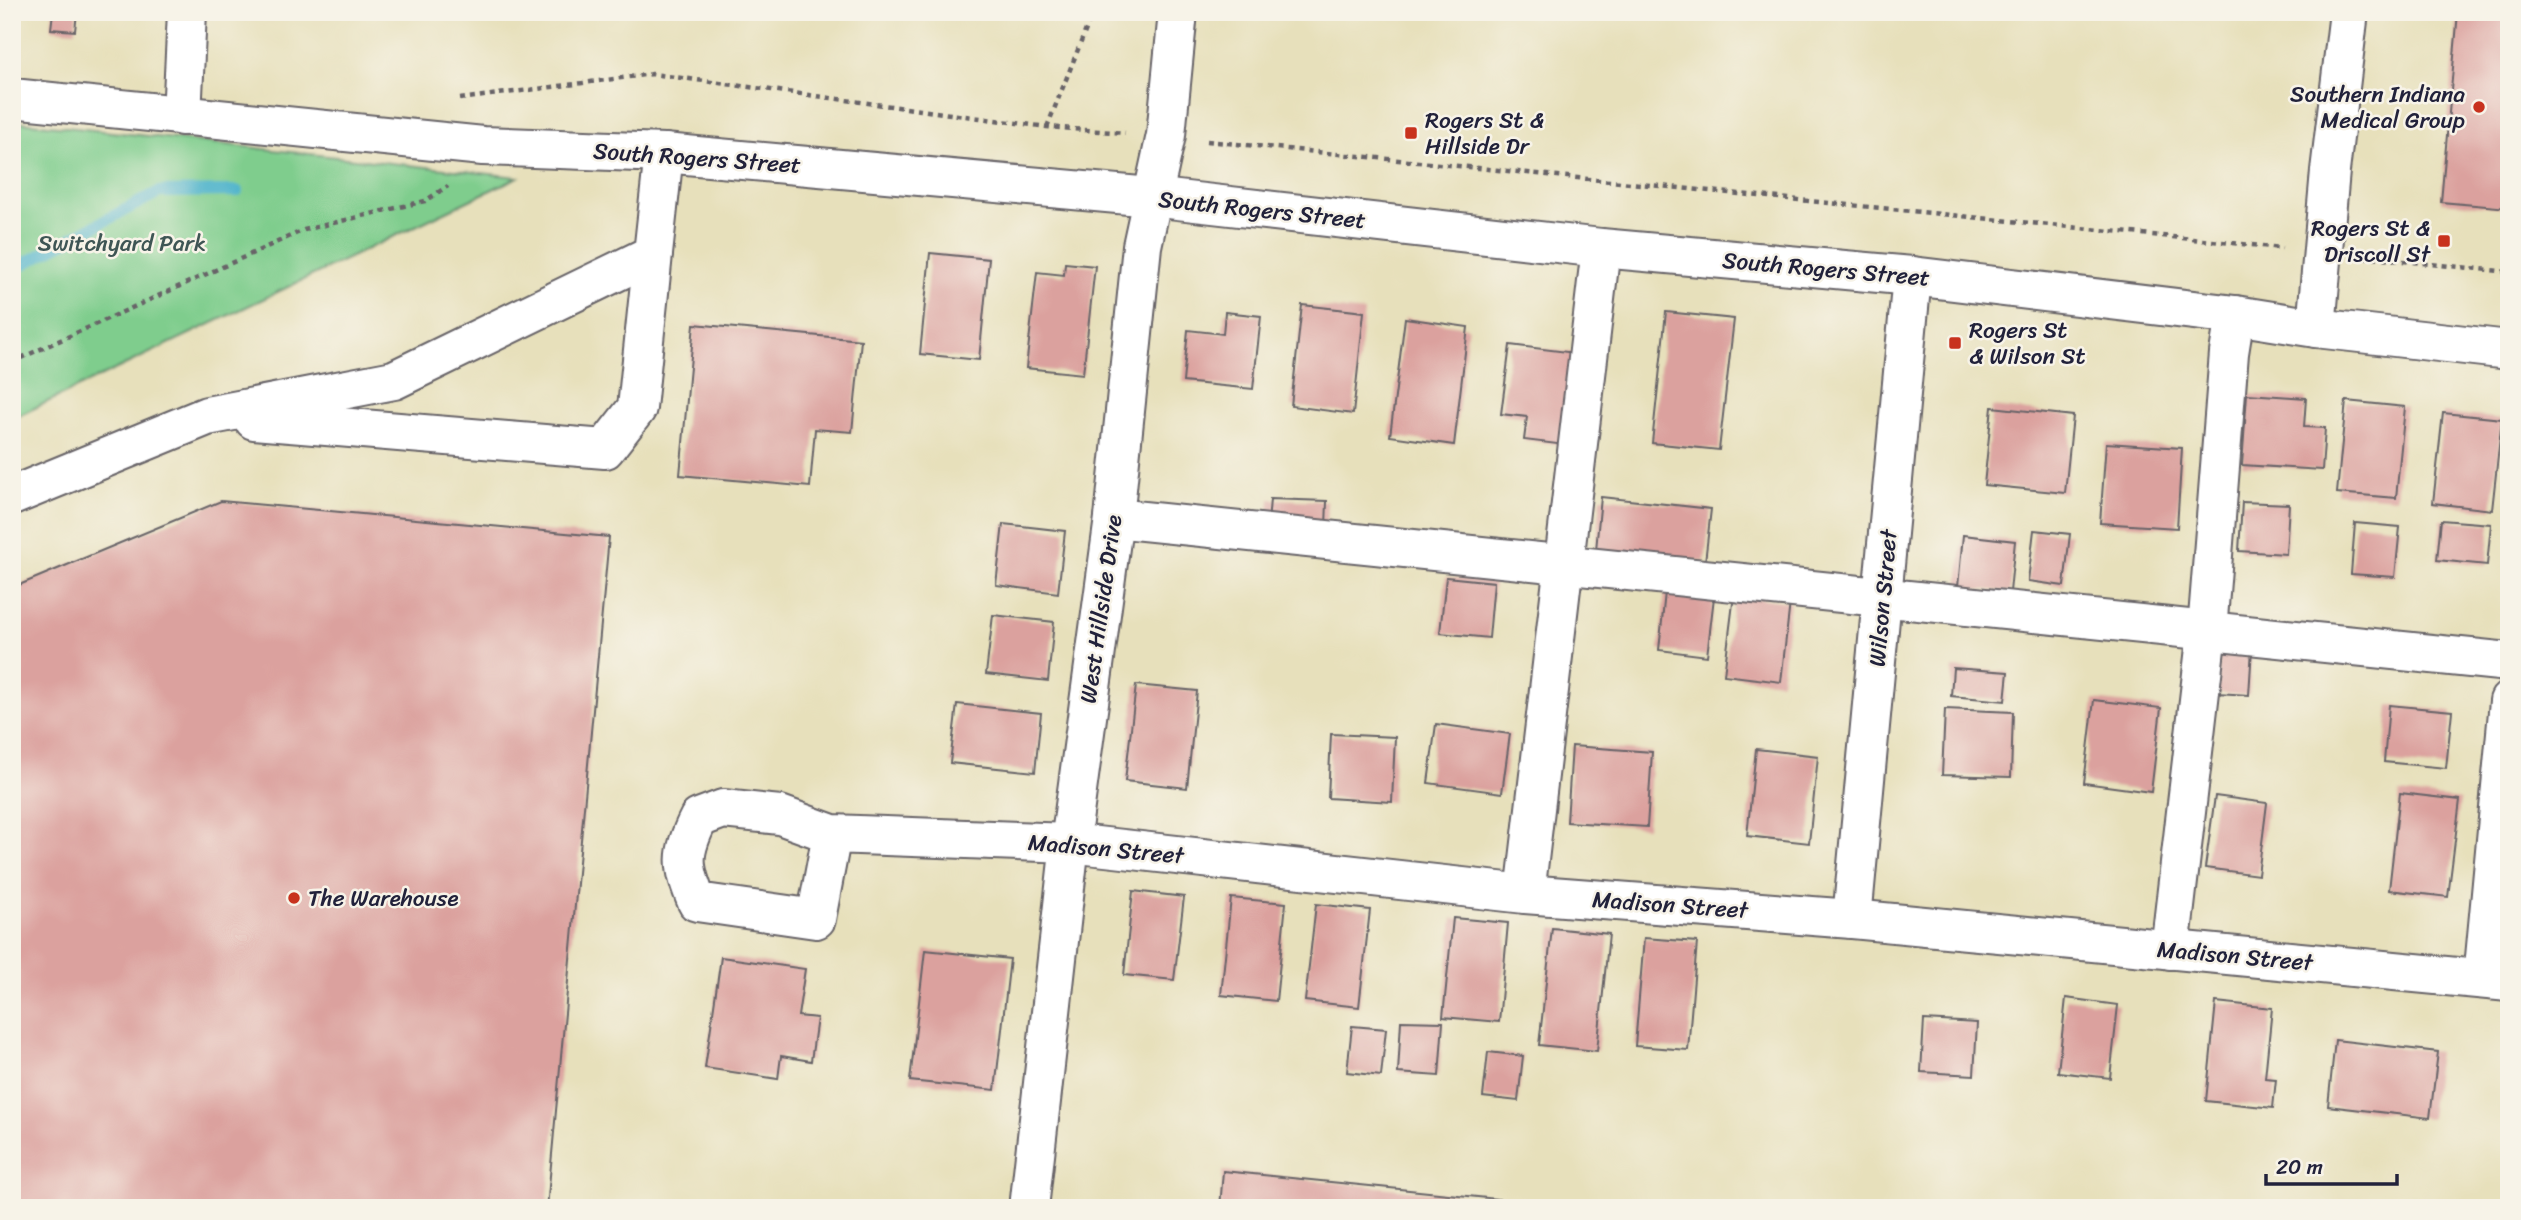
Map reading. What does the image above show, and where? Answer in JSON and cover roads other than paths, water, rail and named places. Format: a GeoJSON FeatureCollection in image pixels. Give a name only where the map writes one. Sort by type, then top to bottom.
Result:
{"type":"FeatureCollection","features":[{"type":"Feature","properties":{"kind":"street"},"geometry":{"type":"LineString","coordinates":[[182,116],[187,12]]}},
{"type":"Feature","properties":{"kind":"street","name":"West Hillside Drive"},"geometry":{"type":"LineString","coordinates":[[1029,1208],[1070,843],[1114,518],[1142,246],[1166,135],[1178,12]]}},
{"type":"Feature","properties":{"kind":"street"},"geometry":{"type":"LineString","coordinates":[[2316,328],[2330,171],[2349,12]]}},
{"type":"Feature","properties":{"kind":"street","name":"South Rogers Street"},"geometry":{"type":"LineString","coordinates":[[12,98],[483,146],[664,153],[1152,197],[1601,248],[1912,276],[2509,350]]}},
{"type":"Feature","properties":{"kind":"street"},"geometry":{"type":"LineString","coordinates":[[207,416],[605,449],[637,408],[664,153]]}},
{"type":"Feature","properties":{"kind":"street"},"geometry":{"type":"LineString","coordinates":[[1525,894],[1601,248]]}},
{"type":"Feature","properties":{"kind":"street"},"geometry":{"type":"LineString","coordinates":[[12,496],[207,416],[394,380],[653,254]]}},
{"type":"Feature","properties":{"kind":"street","name":"Wilson Street"},"geometry":{"type":"LineString","coordinates":[[1852,919],[1912,276]]}},
{"type":"Feature","properties":{"kind":"street"},"geometry":{"type":"LineString","coordinates":[[2170,950],[2207,631],[2229,353],[2235,315]]}},
{"type":"Feature","properties":{"kind":"street"},"geometry":{"type":"LineString","coordinates":[[1114,518],[2509,662]]}},
{"type":"Feature","properties":{"kind":"street"},"geometry":{"type":"LineString","coordinates":[[2496,980],[2509,701]]}},
{"type":"Feature","properties":{"kind":"street","name":"Madison Street"},"geometry":{"type":"LineString","coordinates":[[832,834],[1070,843],[1525,894],[1852,919],[2496,980]]}},
{"type":"Feature","properties":{"kind":"waterway"},"geometry":{"type":"LineString","coordinates":[[12,270],[159,192],[237,191]]}},
{"type":"Feature","properties":{"kind":"place","name":"Southern Indiana Medical Group"},"geometry":{"type":"Point","coordinates":[2479,107]}},
{"type":"Feature","properties":{"kind":"place","name":"Rogers St & Hillside Dr"},"geometry":{"type":"Point","coordinates":[1411,133]}},
{"type":"Feature","properties":{"kind":"place","name":"Rogers St & Driscoll St"},"geometry":{"type":"Point","coordinates":[2444,241]}},
{"type":"Feature","properties":{"kind":"place","name":"Rogers St & Wilson St"},"geometry":{"type":"Point","coordinates":[1955,343]}},
{"type":"Feature","properties":{"kind":"place","name":"The Warehouse"},"geometry":{"type":"Point","coordinates":[294,898]}},
{"type":"Feature","properties":{"kind":"park label","name":"Switchyard Park"},"geometry":{"type":"Point","coordinates":[122,243]}}]}
